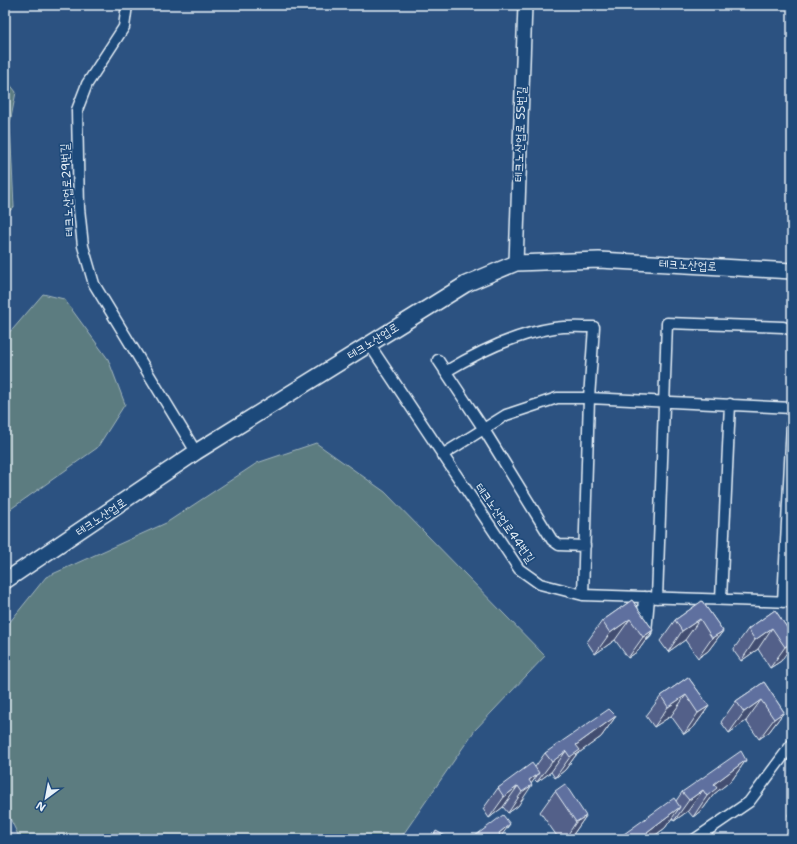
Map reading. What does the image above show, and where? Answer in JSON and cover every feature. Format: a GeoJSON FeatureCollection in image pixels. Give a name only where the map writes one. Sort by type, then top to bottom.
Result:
{"type":"FeatureCollection","features":[{"type":"Feature","properties":{"kind":"main road","name":"테크노산업로"},"geometry":{"type":"LineString","coordinates":[[5,581],[196,452],[369,344],[466,284],[516,263],[599,260],[792,271]]}},
{"type":"Feature","properties":{"kind":"street","name":"테크노산업로29번길"},"geometry":{"type":"LineString","coordinates":[[126,5],[124,27],[87,84],[77,110],[79,208],[83,246],[94,284],[196,452]]}},
{"type":"Feature","properties":{"kind":"street","name":"테크노산업로 55번길"},"geometry":{"type":"LineString","coordinates":[[516,263],[525,5]]}},
{"type":"Feature","properties":{"kind":"street"},"geometry":{"type":"LineString","coordinates":[[650,598],[665,402],[667,323],[783,327],[792,330]]}},
{"type":"Feature","properties":{"kind":"street"},"geometry":{"type":"LineString","coordinates":[[445,372],[475,353],[516,338],[554,328],[594,327],[583,596]]}},
{"type":"Feature","properties":{"kind":"street","name":"테크노산업로44번길"},"geometry":{"type":"LineString","coordinates":[[369,344],[519,570],[540,584],[583,596],[787,602],[792,423]]}},
{"type":"Feature","properties":{"kind":"street"},"geometry":{"type":"LineString","coordinates":[[438,360],[483,428],[552,540],[560,545],[585,546]]}},
{"type":"Feature","properties":{"kind":"street"},"geometry":{"type":"LineString","coordinates":[[442,455],[506,415],[557,398],[590,398],[792,408]]}},
{"type":"Feature","properties":{"kind":"street"},"geometry":{"type":"LineString","coordinates":[[722,599],[730,404]]}},
{"type":"Feature","properties":{"kind":"street"},"geometry":{"type":"LineString","coordinates":[[695,839],[749,802],[792,744]]}},
{"type":"Feature","properties":{"kind":"green space"},"geometry":{"type":"Polygon","coordinates":[[[5,78],[16,92],[10,123],[14,207],[5,215],[5,78]]]}},
{"type":"Feature","properties":{"kind":"green space"},"geometry":{"type":"Polygon","coordinates":[[[43,294],[64,299],[108,359],[125,404],[97,448],[5,513],[5,335],[13,329],[43,294]]]}},
{"type":"Feature","properties":{"kind":"green space"},"geometry":{"type":"Polygon","coordinates":[[[316,443],[385,492],[545,656],[475,730],[400,839],[20,839],[5,808],[5,628],[46,577],[166,523],[257,463],[316,443]]]}},
{"type":"Feature","properties":{"kind":"building"},"geometry":{"type":"Polygon","coordinates":[[[632,600],[653,630],[643,637],[630,619],[610,633],[602,621],[632,600]]]}},
{"type":"Feature","properties":{"kind":"building"},"geometry":{"type":"Polygon","coordinates":[[[702,601],[723,631],[712,638],[700,619],[682,631],[675,620],[702,601]]]}},
{"type":"Feature","properties":{"kind":"building"},"geometry":{"type":"Polygon","coordinates":[[[775,610],[792,635],[792,642],[785,647],[772,628],[755,640],[748,629],[775,610]]]}},
{"type":"Feature","properties":{"kind":"building"},"geometry":{"type":"Polygon","coordinates":[[[688,677],[709,706],[698,713],[686,695],[668,707],[661,696],[688,677]]]}},
{"type":"Feature","properties":{"kind":"building"},"geometry":{"type":"Polygon","coordinates":[[[764,682],[784,712],[774,719],[761,700],[744,712],[736,701],[764,682]]]}},
{"type":"Feature","properties":{"kind":"building"},"geometry":{"type":"Polygon","coordinates":[[[609,709],[616,716],[576,745],[580,750],[570,757],[566,751],[552,762],[545,753],[609,709]]]}},
{"type":"Feature","properties":{"kind":"building"},"geometry":{"type":"Polygon","coordinates":[[[741,751],[746,760],[714,784],[717,788],[707,796],[703,790],[689,800],[682,792],[741,751]]]}},
{"type":"Feature","properties":{"kind":"building"},"geometry":{"type":"Polygon","coordinates":[[[532,763],[539,773],[529,780],[532,785],[522,792],[518,786],[504,797],[498,788],[532,763]]]}},
{"type":"Feature","properties":{"kind":"building"},"geometry":{"type":"Polygon","coordinates":[[[565,784],[586,816],[576,822],[555,791],[565,784]]]}},
{"type":"Feature","properties":{"kind":"building"},"geometry":{"type":"Polygon","coordinates":[[[674,798],[680,807],[647,832],[651,836],[647,839],[617,839],[674,798]]]}},
{"type":"Feature","properties":{"kind":"building"},"geometry":{"type":"Polygon","coordinates":[[[503,815],[510,824],[499,833],[500,835],[496,839],[471,839],[503,815]]]}},
{"type":"Feature","properties":{"kind":"building"},"geometry":{"type":"Polygon","coordinates":[[[436,831],[451,839],[432,839],[436,831]]]}}]}
